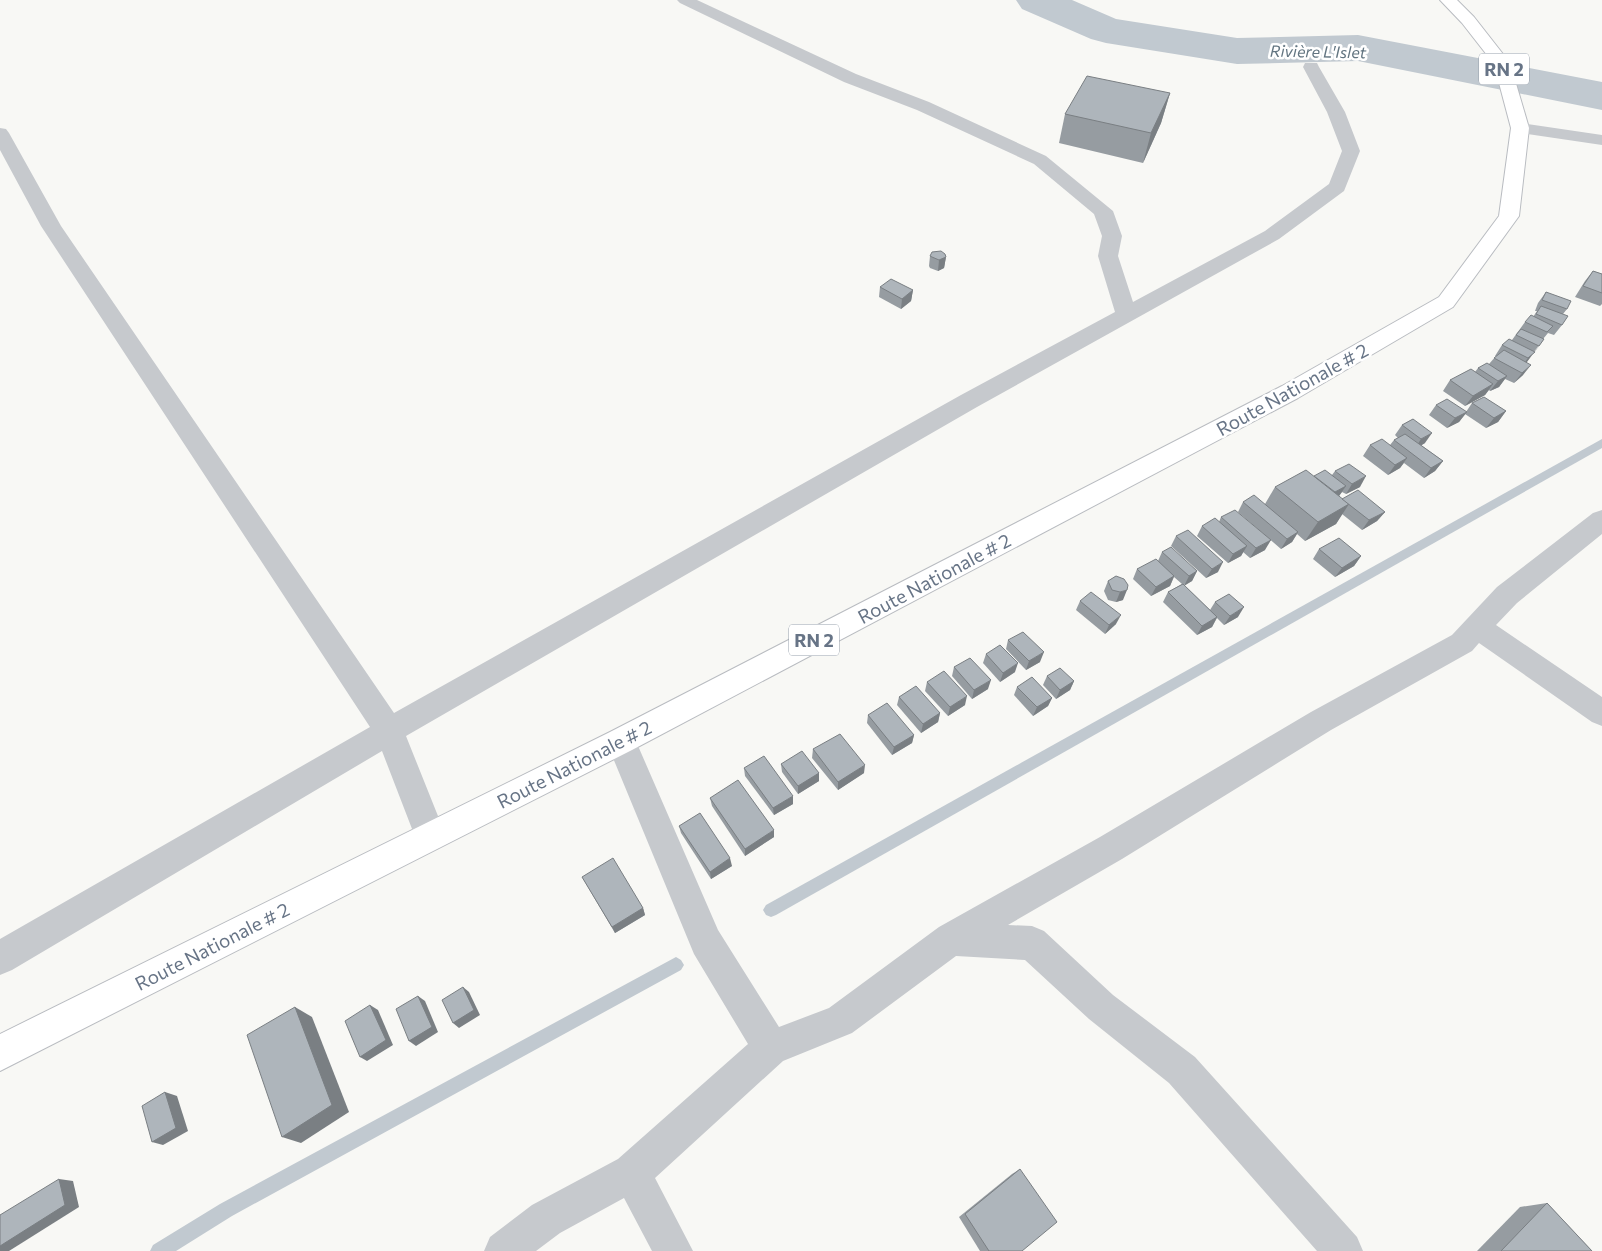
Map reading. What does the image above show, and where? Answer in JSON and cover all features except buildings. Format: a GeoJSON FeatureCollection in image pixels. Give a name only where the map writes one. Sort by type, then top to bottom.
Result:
{"type":"FeatureCollection","features":[{"type":"Feature","properties":{"kind":"main road","name":"Route Nationale # 2"},"geometry":{"type":"LineString","coordinates":[[0,1054],[622,741],[1290,392],[1446,302],[1509,216],[1520,128],[1502,63],[1468,20],[1448,0]]}},
{"type":"Feature","properties":{"kind":"street"},"geometry":{"type":"LineString","coordinates":[[685,0],[850,78],[922,106],[1040,160],[1103,211],[1112,236],[1108,256],[1126,314]]}},
{"type":"Feature","properties":{"kind":"street"},"geometry":{"type":"LineString","coordinates":[[0,958],[389,731],[969,401],[1272,235],[1337,187],[1351,151],[1336,112],[1311,67]]}},
{"type":"Feature","properties":{"kind":"street"},"geometry":{"type":"LineString","coordinates":[[1520,128],[1602,140]]}},
{"type":"Feature","properties":{"kind":"street"},"geometry":{"type":"LineString","coordinates":[[0,132],[51,226],[389,731],[430,836]]}},
{"type":"Feature","properties":{"kind":"street"},"geometry":{"type":"LineString","coordinates":[[504,1251],[546,1219],[632,1173],[771,1048],[840,1021],[951,939],[1112,848],[1322,720],[1462,643],[1507,595],[1602,520]]}},
{"type":"Feature","properties":{"kind":"street"},"geometry":{"type":"LineString","coordinates":[[1478,627],[1602,713]]}},
{"type":"Feature","properties":{"kind":"street"},"geometry":{"type":"LineString","coordinates":[[622,741],[706,942],[771,1048]]}},
{"type":"Feature","properties":{"kind":"street"},"geometry":{"type":"LineString","coordinates":[[951,939],[1032,943],[1102,1007],[1182,1070],[1343,1251]]}},
{"type":"Feature","properties":{"kind":"street"},"geometry":{"type":"LineString","coordinates":[[632,1173],[673,1251]]}},
{"type":"Feature","properties":{"kind":"waterway","name":"Rivière L'Islet"},"geometry":{"type":"LineString","coordinates":[[1037,0],[1106,30],[1237,51],[1358,48],[1602,96]]}},
{"type":"Feature","properties":{"kind":"waterway"},"geometry":{"type":"LineString","coordinates":[[771,910],[1602,443]]}},
{"type":"Feature","properties":{"kind":"waterway"},"geometry":{"type":"LineString","coordinates":[[159,1251],[226,1210],[676,965]]}}]}
